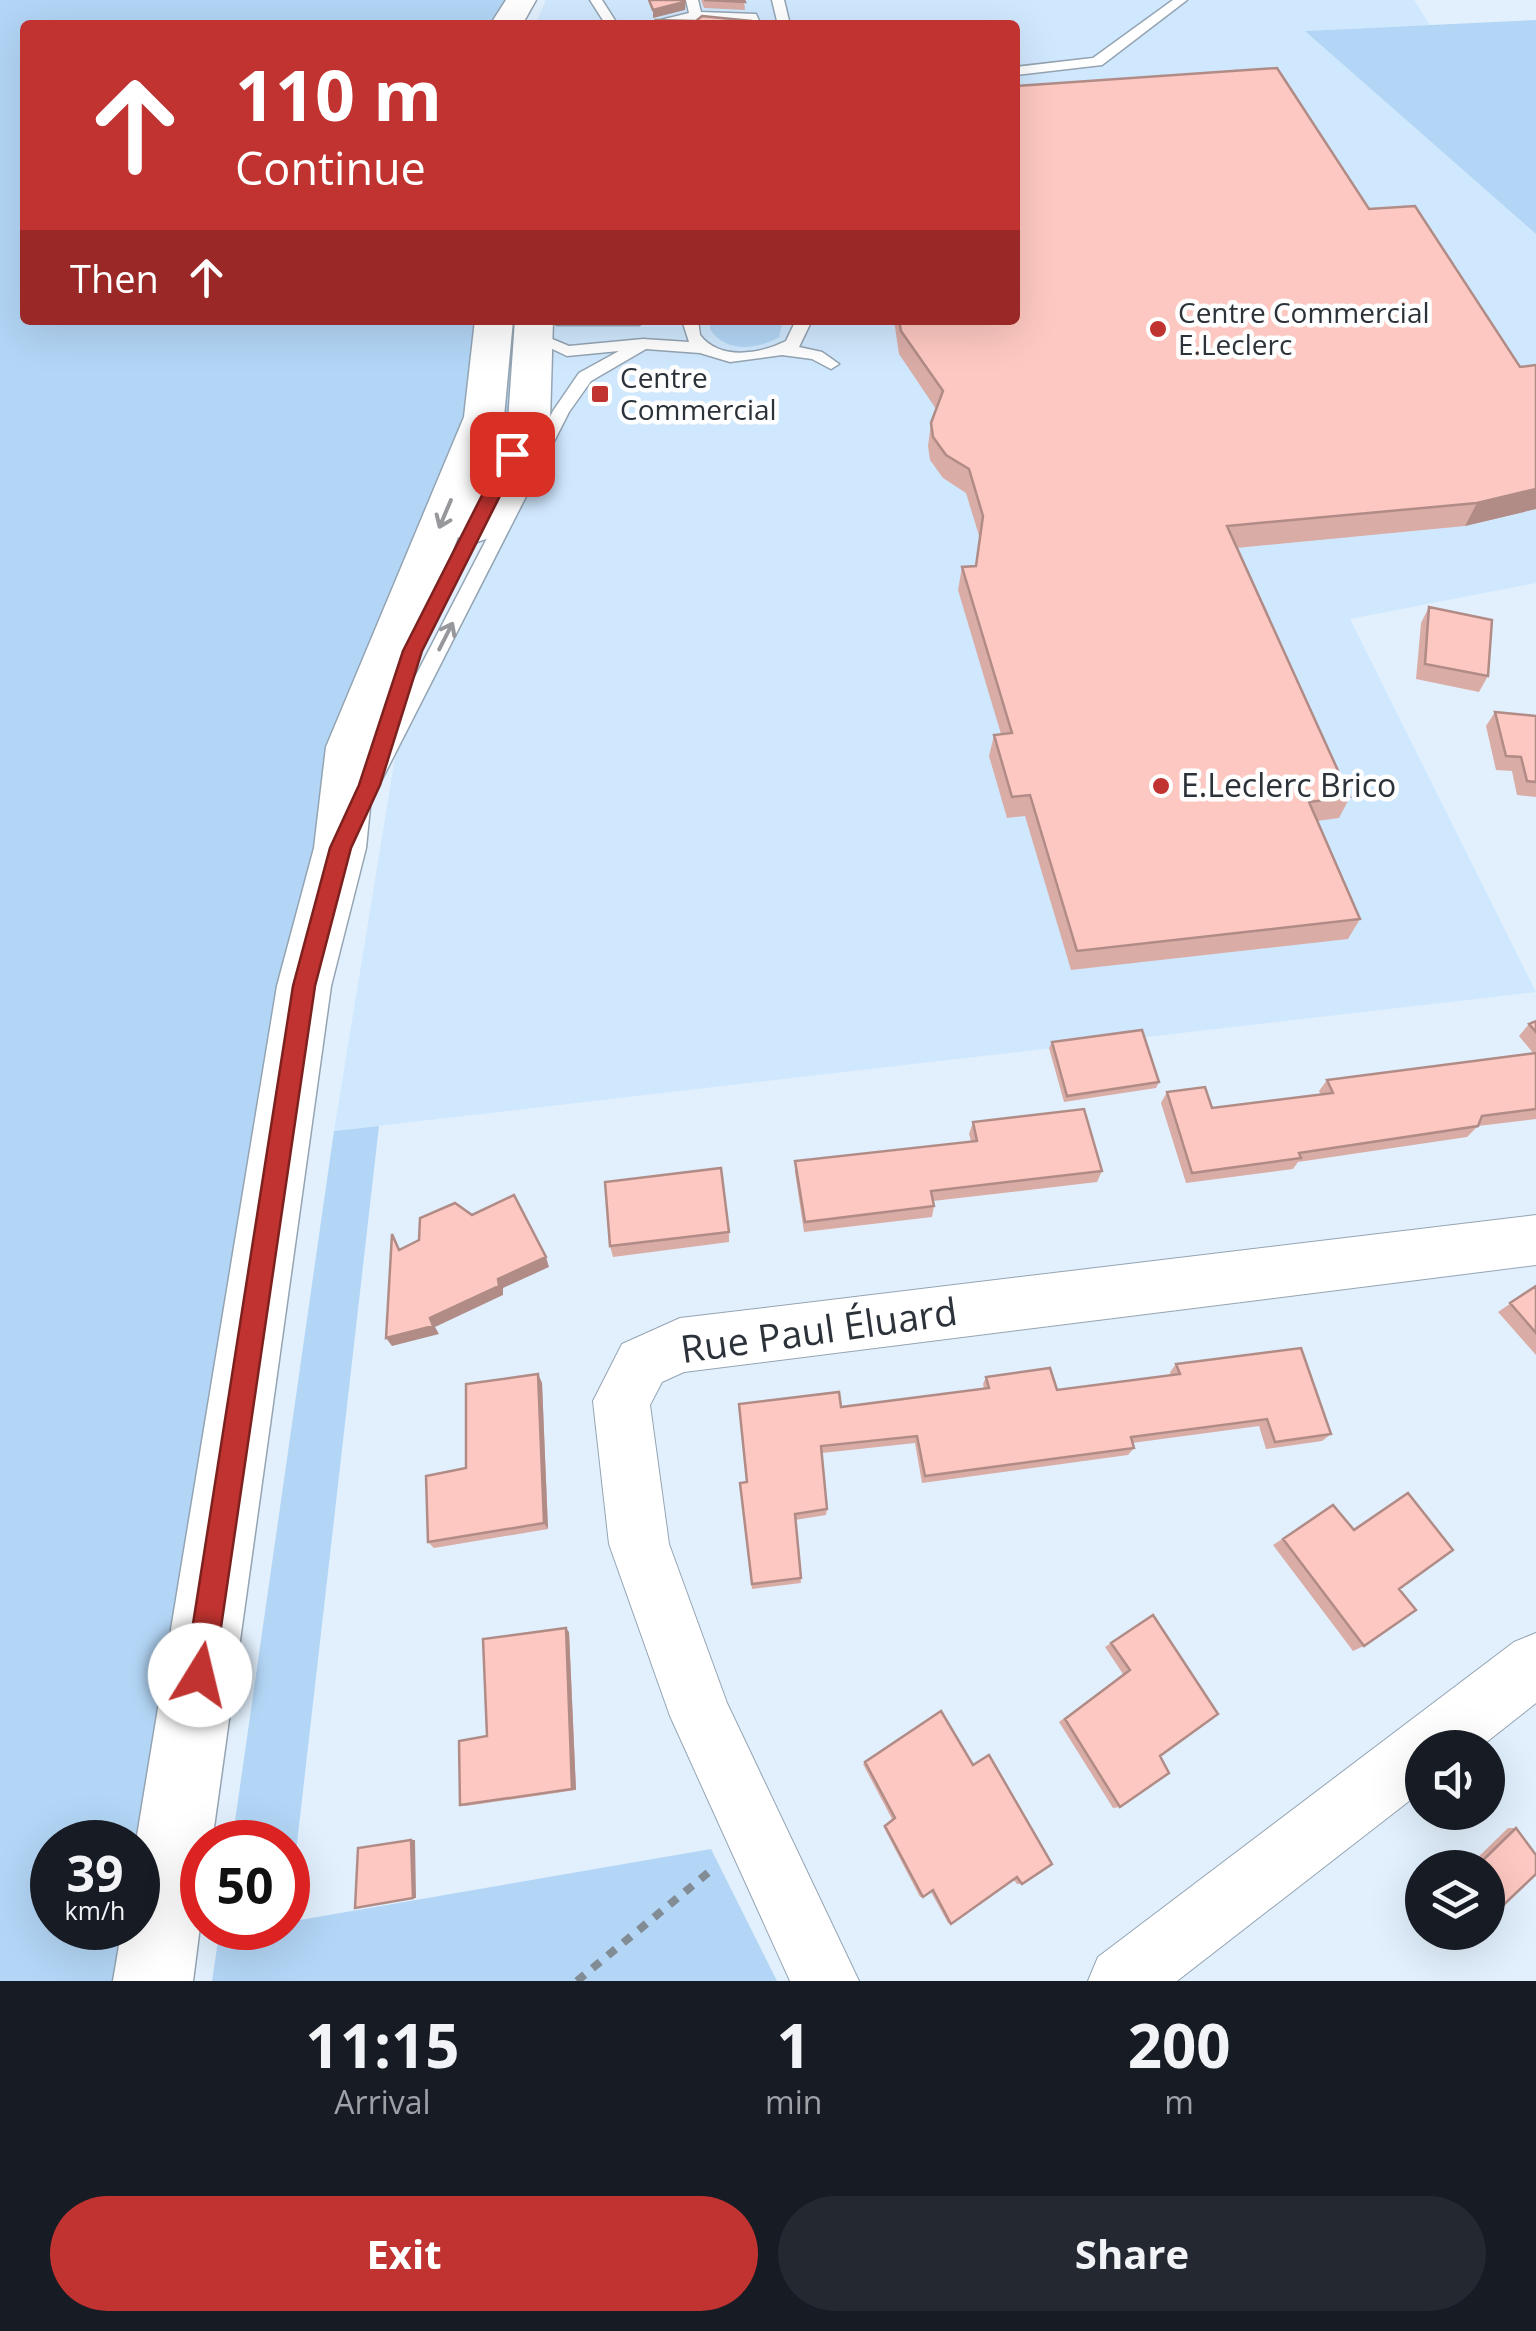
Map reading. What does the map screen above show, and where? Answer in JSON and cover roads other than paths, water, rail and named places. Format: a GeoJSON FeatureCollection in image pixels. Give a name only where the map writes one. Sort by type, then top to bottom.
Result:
{"type":"FeatureCollection","features":[{"type":"Feature","properties":{"kind":"main road"},"geometry":{"type":"LineString","coordinates":[[340,848],[370,785],[412,651],[528,421],[526,329]]}},
{"type":"Feature","properties":{"kind":"main road"},"geometry":{"type":"LineString","coordinates":[[153,1981],[304,986],[340,848],[351,747],[484,417],[526,329]]}},
{"type":"Feature","properties":{"kind":"street","name":"Rue Paul Éluard"},"geometry":{"type":"LineString","coordinates":[[825,1981],[701,1716],[639,1544],[621,1401],[642,1363],[680,1345],[1536,1240]]}},
{"type":"Feature","properties":{"kind":"street"},"geometry":{"type":"LineString","coordinates":[[1450,1730],[1536,1664]]}},
{"type":"Feature","properties":{"kind":"street"},"geometry":{"type":"LineString","coordinates":[[1122,1981],[1405,1764]]}},
{"type":"Feature","properties":{"kind":"lane"},"geometry":{"type":"LineString","coordinates":[[692,0],[699,20],[753,20]]}},
{"type":"Feature","properties":{"kind":"lane"},"geometry":{"type":"LineString","coordinates":[[1020,70],[1097,62],[1180,0]]}},
{"type":"Feature","properties":{"kind":"lane"},"geometry":{"type":"LineString","coordinates":[[526,329],[576,325]]}},
{"type":"Feature","properties":{"kind":"lane"},"geometry":{"type":"LineString","coordinates":[[691,325],[693,338],[705,348]]}},
{"type":"Feature","properties":{"kind":"lane"},"geometry":{"type":"LineString","coordinates":[[783,350],[803,325]]}},
{"type":"Feature","properties":{"kind":"lane"},"geometry":{"type":"LineString","coordinates":[[526,329],[567,351],[644,344],[705,348],[751,358],[783,350],[816,355],[831,364],[813,346],[804,325]]}},
{"type":"Feature","properties":{"kind":"lane"},"geometry":{"type":"LineString","coordinates":[[370,785],[561,411],[585,377],[644,344]]}},
{"type":"Feature","properties":{"kind":"place","name":"Centre Commercial E.Leclerc"},"geometry":{"type":"Point","coordinates":[1158,329]}},
{"type":"Feature","properties":{"kind":"place","name":"Centre Commercial"},"geometry":{"type":"Point","coordinates":[600,394]}},
{"type":"Feature","properties":{"kind":"place","name":"E.Leclerc Brico"},"geometry":{"type":"Point","coordinates":[1161,786]}}]}
